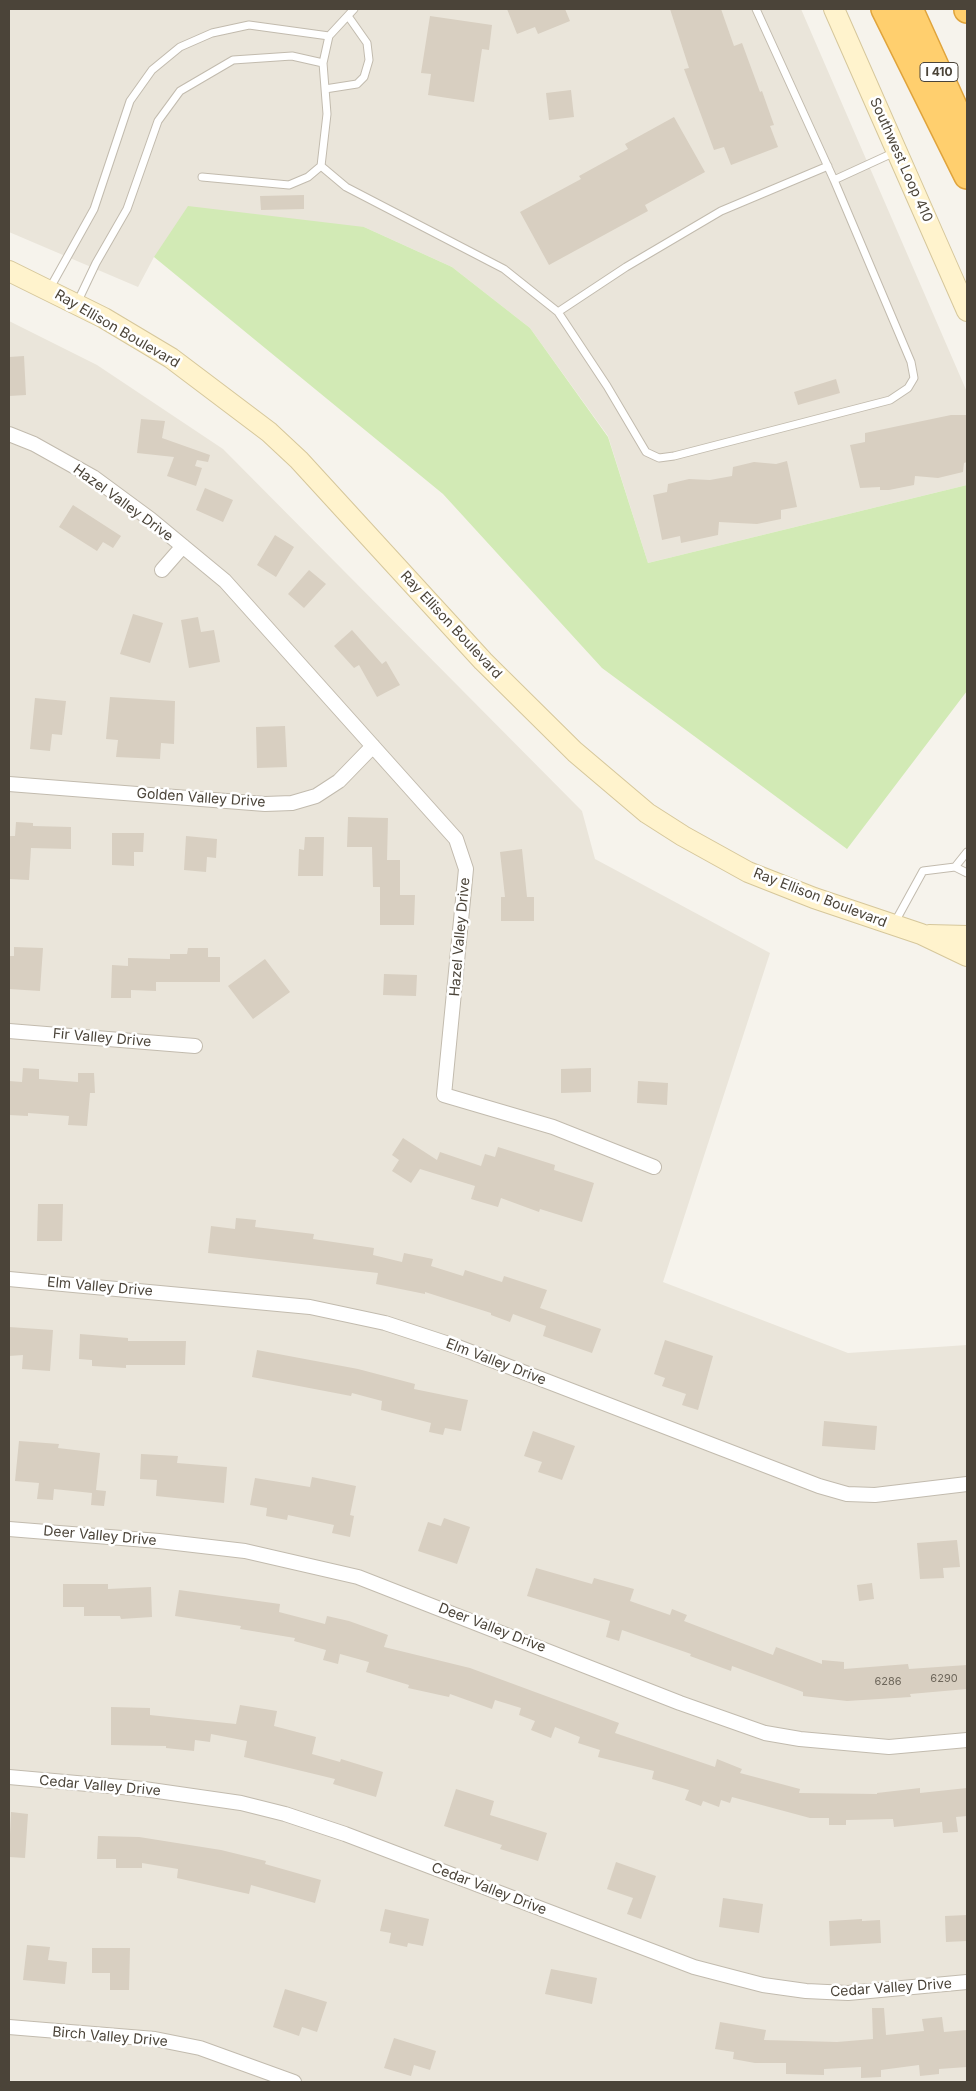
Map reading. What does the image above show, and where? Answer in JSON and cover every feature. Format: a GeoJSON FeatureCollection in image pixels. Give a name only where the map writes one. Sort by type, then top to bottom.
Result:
{"type":"FeatureCollection","features":[{"type":"Feature","properties":{"kind":"highway"},"geometry":{"type":"LineString","coordinates":[[884,9],[967,176]]}},
{"type":"Feature","properties":{"kind":"highway","name":"I 410"},"geometry":{"type":"LineString","coordinates":[[910,9],[967,135]]}},
{"type":"Feature","properties":{"kind":"main road","name":"Southwest Loop 410"},"geometry":{"type":"LineString","coordinates":[[834,9],[967,310]]}},
{"type":"Feature","properties":{"kind":"main road","name":"Ray Ellison Boulevard"},"geometry":{"type":"LineString","coordinates":[[9,271],[104,318],[171,358],[269,432],[299,460],[483,661],[575,752],[647,813],[683,836],[748,872],[793,891],[921,934],[967,956]]}},
{"type":"Feature","properties":{"kind":"main road","name":"Ray Ellison Boulevard"},"geometry":{"type":"LineString","coordinates":[[921,934],[967,936]]}},
{"type":"Feature","properties":{"kind":"street","name":"Hazel Valley Drive"},"geometry":{"type":"LineString","coordinates":[[9,434],[34,444],[92,477],[183,546],[225,581],[456,839],[466,869],[444,1095],[553,1127],[654,1166]]}},
{"type":"Feature","properties":{"kind":"street","name":"Hazel Valley Drive"},"geometry":{"type":"LineString","coordinates":[[162,570],[183,546]]}},
{"type":"Feature","properties":{"kind":"street","name":"Golden Valley Drive"},"geometry":{"type":"LineString","coordinates":[[9,784],[264,804],[292,803],[316,796],[338,781],[373,746]]}},
{"type":"Feature","properties":{"kind":"street","name":"Fir Valley Drive"},"geometry":{"type":"LineString","coordinates":[[9,1031],[195,1046]]}},
{"type":"Feature","properties":{"kind":"street","name":"Elm Valley Drive"},"geometry":{"type":"LineString","coordinates":[[9,1279],[254,1301],[328,1311],[385,1323],[458,1347],[819,1486],[846,1494],[875,1495],[967,1484]]}},
{"type":"Feature","properties":{"kind":"street","name":"Deer Valley Drive"},"geometry":{"type":"LineString","coordinates":[[9,1528],[159,1541],[245,1551],[358,1577],[680,1703],[765,1733],[800,1740],[889,1747],[967,1740]]}},
{"type":"Feature","properties":{"kind":"street","name":"Cedar Valley Drive"},"geometry":{"type":"LineString","coordinates":[[9,1777],[144,1789],[241,1803],[285,1814],[345,1834],[694,1967],[764,1985],[806,1991],[848,1993],[967,1982]]}},
{"type":"Feature","properties":{"kind":"street","name":"Birch Valley Drive"},"geometry":{"type":"LineString","coordinates":[[9,2027],[156,2039],[200,2048],[294,2082]]}},
{"type":"Feature","properties":{"kind":"lane"},"geometry":{"type":"LineString","coordinates":[[202,177],[289,185],[308,177],[321,166],[327,114],[323,63],[329,36],[354,9]]}},
{"type":"Feature","properties":{"kind":"lane"},"geometry":{"type":"LineString","coordinates":[[321,166],[346,187],[504,269],[558,312],[607,386],[646,452],[659,458],[674,456],[890,400],[908,388],[914,378],[911,362],[828,166],[756,9]]}},
{"type":"Feature","properties":{"kind":"lane"},"geometry":{"type":"LineString","coordinates":[[325,89],[358,84],[364,77],[369,60],[367,43],[348,16]]}},
{"type":"Feature","properties":{"kind":"lane"},"geometry":{"type":"LineString","coordinates":[[49,290],[94,209],[130,101],[152,70],[180,47],[212,33],[248,25],[329,36]]}},
{"type":"Feature","properties":{"kind":"lane"},"geometry":{"type":"LineString","coordinates":[[76,305],[96,263],[127,208],[158,121],[180,90],[233,60],[292,56],[323,63]]}},
{"type":"Feature","properties":{"kind":"lane"},"geometry":{"type":"LineString","coordinates":[[834,180],[897,151]]}},
{"type":"Feature","properties":{"kind":"lane"},"geometry":{"type":"LineString","coordinates":[[558,312],[626,267],[721,211],[828,166]]}},
{"type":"Feature","properties":{"kind":"lane"},"geometry":{"type":"LineString","coordinates":[[955,868],[967,852]]}},
{"type":"Feature","properties":{"kind":"lane"},"geometry":{"type":"LineString","coordinates":[[894,926],[922,871],[955,868],[967,873]]}},
{"type":"Feature","properties":{"kind":"shaded area"},"geometry":{"type":"Polygon","coordinates":[[[9,9],[801,9],[967,392],[967,485],[648,563],[608,436],[530,328],[452,267],[364,227],[154,257],[138,287],[9,232],[9,9]]]}},
{"type":"Feature","properties":{"kind":"shaded area"},"geometry":{"type":"Polygon","coordinates":[[[9,321],[97,365],[223,449],[582,811],[595,859],[770,953],[663,1282],[848,1353],[967,1345],[967,2082],[9,2082],[9,321]]]}},
{"type":"Feature","properties":{"kind":"green space"},"geometry":{"type":"Polygon","coordinates":[[[188,206],[364,227],[452,267],[530,328],[608,437],[648,563],[967,485],[967,691],[847,849],[602,668],[443,494],[154,257],[188,206]]]}},
{"type":"Feature","properties":{"kind":"building"},"geometry":{"type":"Polygon","coordinates":[[[507,9],[565,9],[570,21],[538,34],[535,27],[517,34],[507,9]]]}},
{"type":"Feature","properties":{"kind":"building"},"geometry":{"type":"Polygon","coordinates":[[[670,9],[721,9],[734,46],[742,43],[760,92],[762,91],[774,125],[770,126],[778,147],[731,165],[724,147],[714,150],[684,69],[689,68],[670,9]]]}},
{"type":"Feature","properties":{"kind":"building"},"geometry":{"type":"Polygon","coordinates":[[[430,16],[492,25],[489,50],[482,49],[474,102],[428,95],[431,74],[421,73],[430,16]]]}},
{"type":"Feature","properties":{"kind":"building"},"geometry":{"type":"Polygon","coordinates":[[[571,90],[574,117],[549,120],[546,93],[571,90]]]}},
{"type":"Feature","properties":{"kind":"building"},"geometry":{"type":"Polygon","coordinates":[[[674,117],[705,172],[645,205],[648,211],[549,265],[520,212],[581,179],[579,176],[628,149],[625,144],[674,117]]]}},
{"type":"Feature","properties":{"kind":"building"},"geometry":{"type":"Polygon","coordinates":[[[304,195],[304,209],[261,210],[260,196],[304,195]]]}},
{"type":"Feature","properties":{"kind":"building"},"geometry":{"type":"Polygon","coordinates":[[[24,356],[26,395],[9,396],[9,357],[24,356]]]}},
{"type":"Feature","properties":{"kind":"building"},"geometry":{"type":"Polygon","coordinates":[[[836,379],[840,393],[798,405],[794,392],[836,379]]]}},
{"type":"Feature","properties":{"kind":"building"},"geometry":{"type":"Polygon","coordinates":[[[951,415],[967,415],[967,462],[964,463],[963,472],[938,478],[915,476],[914,485],[889,490],[880,490],[880,487],[860,488],[850,445],[865,442],[865,433],[951,415]]]}},
{"type":"Feature","properties":{"kind":"building"},"geometry":{"type":"Polygon","coordinates":[[[141,419],[165,421],[162,438],[210,455],[208,462],[197,460],[195,466],[202,468],[196,486],[167,476],[174,457],[137,453],[141,419]]]}},
{"type":"Feature","properties":{"kind":"building"},"geometry":{"type":"Polygon","coordinates":[[[787,461],[797,507],[781,510],[781,519],[757,524],[719,522],[718,535],[681,543],[680,536],[662,540],[653,495],[667,492],[668,484],[689,479],[710,480],[732,476],[733,467],[754,462],[776,464],[787,461]]]}},
{"type":"Feature","properties":{"kind":"building"},"geometry":{"type":"Polygon","coordinates":[[[205,488],[233,500],[223,522],[196,510],[205,488]]]}},
{"type":"Feature","properties":{"kind":"building"},"geometry":{"type":"Polygon","coordinates":[[[73,505],[121,536],[113,548],[103,542],[97,551],[59,527],[73,505]]]}},
{"type":"Feature","properties":{"kind":"building"},"geometry":{"type":"Polygon","coordinates":[[[275,535],[294,547],[276,577],[257,565],[275,535]]]}},
{"type":"Feature","properties":{"kind":"building"},"geometry":{"type":"Polygon","coordinates":[[[309,570],[326,584],[304,608],[288,594],[309,570]]]}},
{"type":"Feature","properties":{"kind":"building"},"geometry":{"type":"Polygon","coordinates":[[[133,614],[163,623],[150,663],[120,654],[133,614]]]}},
{"type":"Feature","properties":{"kind":"building"},"geometry":{"type":"Polygon","coordinates":[[[198,617],[201,632],[214,630],[220,662],[189,668],[181,620],[198,617]]]}},
{"type":"Feature","properties":{"kind":"building"},"geometry":{"type":"Polygon","coordinates":[[[352,630],[382,664],[386,661],[400,685],[377,697],[359,665],[354,668],[334,646],[352,630]]]}},
{"type":"Feature","properties":{"kind":"building"},"geometry":{"type":"Polygon","coordinates":[[[110,697],[175,701],[174,744],[161,743],[160,759],[116,757],[118,740],[106,739],[110,697]]]}},
{"type":"Feature","properties":{"kind":"building"},"geometry":{"type":"Polygon","coordinates":[[[35,698],[66,701],[62,735],[52,734],[50,751],[30,749],[35,698]]]}},
{"type":"Feature","properties":{"kind":"building"},"geometry":{"type":"Polygon","coordinates":[[[285,726],[287,767],[257,768],[256,727],[285,726]]]}},
{"type":"Feature","properties":{"kind":"building"},"geometry":{"type":"Polygon","coordinates":[[[348,817],[388,818],[387,860],[400,860],[400,895],[415,895],[414,925],[380,925],[380,887],[373,887],[372,847],[347,847],[348,817]]]}},
{"type":"Feature","properties":{"kind":"building"},"geometry":{"type":"Polygon","coordinates":[[[16,822],[33,823],[33,826],[71,827],[71,849],[31,848],[29,880],[9,879],[9,836],[15,836],[16,822]]]}},
{"type":"Feature","properties":{"kind":"building"},"geometry":{"type":"Polygon","coordinates":[[[112,833],[144,833],[143,852],[134,852],[134,866],[112,865],[112,833]]]}},
{"type":"Feature","properties":{"kind":"building"},"geometry":{"type":"Polygon","coordinates":[[[186,836],[217,839],[216,858],[207,857],[206,872],[184,870],[186,836]]]}},
{"type":"Feature","properties":{"kind":"building"},"geometry":{"type":"Polygon","coordinates":[[[305,837],[324,837],[323,876],[298,876],[299,849],[304,850],[305,837]]]}},
{"type":"Feature","properties":{"kind":"building"},"geometry":{"type":"Polygon","coordinates":[[[522,849],[527,897],[534,897],[534,921],[501,921],[501,897],[505,897],[500,852],[522,849]]]}},
{"type":"Feature","properties":{"kind":"building"},"geometry":{"type":"Polygon","coordinates":[[[14,947],[43,948],[40,991],[9,989],[9,956],[14,956],[14,947]]]}},
{"type":"Feature","properties":{"kind":"building"},"geometry":{"type":"Polygon","coordinates":[[[188,948],[208,948],[208,957],[220,957],[220,982],[156,982],[156,991],[131,990],[131,998],[111,998],[112,965],[128,966],[128,958],[170,959],[170,954],[187,954],[188,948]]]}},
{"type":"Feature","properties":{"kind":"building"},"geometry":{"type":"Polygon","coordinates":[[[265,959],[290,992],[253,1019],[228,986],[265,959]]]}},
{"type":"Feature","properties":{"kind":"building"},"geometry":{"type":"Polygon","coordinates":[[[384,974],[417,975],[416,996],[383,995],[384,974]]]}},
{"type":"Feature","properties":{"kind":"building"},"geometry":{"type":"Polygon","coordinates":[[[23,1068],[39,1069],[39,1079],[78,1082],[78,1073],[94,1073],[95,1093],[90,1093],[87,1126],[68,1125],[69,1116],[28,1113],[28,1116],[9,1115],[9,1081],[22,1082],[23,1068]]]}},
{"type":"Feature","properties":{"kind":"building"},"geometry":{"type":"Polygon","coordinates":[[[591,1068],[591,1092],[561,1093],[561,1069],[591,1068]]]}},
{"type":"Feature","properties":{"kind":"building"},"geometry":{"type":"Polygon","coordinates":[[[638,1081],[668,1083],[667,1105],[637,1103],[638,1081]]]}},
{"type":"Feature","properties":{"kind":"building"},"geometry":{"type":"Polygon","coordinates":[[[403,1138],[437,1160],[440,1152],[481,1166],[485,1154],[495,1157],[498,1147],[555,1165],[554,1170],[594,1183],[582,1222],[540,1209],[539,1212],[501,1198],[498,1207],[471,1199],[475,1186],[420,1169],[411,1183],[392,1171],[399,1160],[392,1155],[403,1138]]]}},
{"type":"Feature","properties":{"kind":"building"},"geometry":{"type":"Polygon","coordinates":[[[38,1204],[63,1204],[62,1241],[37,1241],[38,1204]]]}},
{"type":"Feature","properties":{"kind":"building"},"geometry":{"type":"Polygon","coordinates":[[[236,1218],[256,1220],[255,1227],[314,1234],[313,1239],[374,1248],[373,1255],[402,1262],[404,1253],[433,1259],[431,1266],[463,1276],[465,1270],[502,1282],[504,1276],[547,1290],[540,1308],[601,1329],[592,1353],[543,1336],[546,1326],[513,1314],[510,1322],[491,1315],[491,1313],[425,1292],[425,1294],[376,1284],[378,1273],[208,1253],[211,1226],[235,1229],[236,1218]]]}},
{"type":"Feature","properties":{"kind":"building"},"geometry":{"type":"Polygon","coordinates":[[[9,1327],[53,1330],[50,1371],[22,1369],[23,1355],[9,1356],[9,1327]]]}},
{"type":"Feature","properties":{"kind":"building"},"geometry":{"type":"Polygon","coordinates":[[[80,1334],[128,1338],[128,1341],[186,1341],[185,1365],[126,1365],[126,1368],[92,1366],[92,1360],[79,1359],[80,1334]]]}},
{"type":"Feature","properties":{"kind":"building"},"geometry":{"type":"Polygon","coordinates":[[[665,1340],[713,1356],[698,1410],[682,1405],[686,1394],[662,1386],[665,1378],[654,1374],[665,1340]]]}},
{"type":"Feature","properties":{"kind":"building"},"geometry":{"type":"Polygon","coordinates":[[[257,1350],[358,1369],[415,1384],[414,1389],[468,1400],[461,1431],[445,1428],[443,1435],[429,1432],[431,1423],[381,1410],[382,1401],[352,1393],[351,1396],[252,1377],[257,1350]]]}},
{"type":"Feature","properties":{"kind":"building"},"geometry":{"type":"Polygon","coordinates":[[[824,1421],[877,1426],[875,1450],[822,1446],[824,1421]]]}},
{"type":"Feature","properties":{"kind":"building"},"geometry":{"type":"Polygon","coordinates":[[[533,1431],[575,1446],[562,1480],[538,1472],[542,1462],[524,1456],[533,1431]]]}},
{"type":"Feature","properties":{"kind":"building"},"geometry":{"type":"Polygon","coordinates":[[[19,1441],[59,1444],[58,1448],[100,1453],[96,1490],[106,1491],[104,1506],[91,1505],[92,1493],[54,1489],[53,1500],[37,1499],[39,1483],[15,1481],[19,1441]]]}},
{"type":"Feature","properties":{"kind":"building"},"geometry":{"type":"Polygon","coordinates":[[[141,1454],[178,1456],[177,1463],[227,1467],[224,1503],[156,1496],[157,1480],[140,1479],[141,1454]]]}},
{"type":"Feature","properties":{"kind":"building"},"geometry":{"type":"Polygon","coordinates":[[[312,1477],[356,1486],[350,1515],[354,1516],[350,1537],[332,1533],[334,1525],[288,1515],[287,1520],[266,1516],[267,1508],[250,1505],[255,1478],[310,1487],[312,1477]]]}},
{"type":"Feature","properties":{"kind":"building"},"geometry":{"type":"Polygon","coordinates":[[[444,1518],[470,1527],[457,1564],[418,1551],[428,1522],[441,1526],[444,1518]]]}},
{"type":"Feature","properties":{"kind":"building"},"geometry":{"type":"Polygon","coordinates":[[[957,1540],[960,1567],[943,1568],[944,1578],[920,1579],[917,1543],[957,1540]]]}},
{"type":"Feature","properties":{"kind":"building"},"geometry":{"type":"Polygon","coordinates":[[[536,1568],[592,1584],[594,1578],[634,1589],[630,1601],[670,1615],[672,1609],[687,1615],[684,1621],[773,1655],[776,1647],[822,1664],[822,1660],[844,1662],[844,1669],[908,1664],[909,1669],[967,1665],[967,1689],[910,1694],[911,1697],[847,1701],[803,1696],[803,1692],[732,1666],[731,1671],[690,1656],[691,1654],[622,1630],[619,1641],[606,1637],[610,1621],[527,1596],[536,1568]]]}},
{"type":"Feature","properties":{"kind":"building"},"geometry":{"type":"Polygon","coordinates":[[[872,1583],[874,1599],[859,1601],[857,1585],[872,1583]]]}},
{"type":"Feature","properties":{"kind":"building"},"geometry":{"type":"Polygon","coordinates":[[[63,1584],[108,1584],[108,1589],[151,1587],[152,1617],[121,1619],[120,1616],[84,1616],[84,1607],[63,1607],[63,1584]]]}},
{"type":"Feature","properties":{"kind":"building"},"geometry":{"type":"Polygon","coordinates":[[[179,1590],[280,1604],[279,1612],[325,1624],[327,1616],[349,1621],[388,1635],[384,1647],[470,1668],[619,1723],[615,1733],[715,1767],[717,1759],[742,1769],[740,1773],[800,1789],[799,1793],[877,1794],[920,1788],[920,1793],[967,1788],[967,1816],[956,1817],[958,1832],[943,1833],[942,1822],[894,1827],[893,1819],[846,1820],[846,1825],[829,1825],[829,1818],[810,1818],[732,1797],[730,1803],[721,1800],[719,1807],[703,1801],[701,1806],[685,1800],[689,1790],[652,1779],[654,1771],[598,1757],[600,1750],[578,1743],[580,1737],[555,1727],[551,1738],[531,1730],[535,1721],[519,1715],[521,1708],[495,1700],[492,1709],[450,1694],[449,1697],[408,1688],[409,1685],[366,1672],[369,1662],[340,1654],[338,1664],[323,1660],[326,1650],[294,1641],[295,1638],[240,1629],[241,1626],[175,1616],[179,1590]]]}},
{"type":"Feature","properties":{"kind":"building"},"geometry":{"type":"Polygon","coordinates":[[[240,1705],[277,1711],[274,1726],[316,1737],[312,1754],[340,1762],[341,1759],[383,1772],[376,1797],[333,1784],[335,1779],[244,1757],[247,1741],[211,1734],[210,1742],[195,1740],[194,1751],[166,1748],[166,1746],[111,1745],[111,1707],[150,1708],[150,1715],[236,1724],[240,1705]]]}},
{"type":"Feature","properties":{"kind":"building"},"geometry":{"type":"Polygon","coordinates":[[[456,1789],[494,1801],[490,1815],[547,1833],[538,1861],[500,1849],[502,1845],[444,1826],[456,1789]]]}},
{"type":"Feature","properties":{"kind":"building"},"geometry":{"type":"Polygon","coordinates":[[[11,1812],[28,1814],[25,1858],[9,1857],[11,1812]]]}},
{"type":"Feature","properties":{"kind":"building"},"geometry":{"type":"Polygon","coordinates":[[[98,1836],[139,1837],[221,1850],[266,1861],[265,1864],[321,1880],[315,1903],[251,1885],[249,1894],[177,1878],[178,1869],[142,1863],[142,1868],[116,1868],[116,1859],[97,1859],[98,1836]]]}},
{"type":"Feature","properties":{"kind":"building"},"geometry":{"type":"Polygon","coordinates":[[[616,1862],[656,1876],[641,1919],[627,1914],[633,1898],[607,1889],[616,1862]]]}},
{"type":"Feature","properties":{"kind":"building"},"geometry":{"type":"Polygon","coordinates":[[[723,1898],[763,1904],[759,1933],[719,1927],[723,1898]]]}},
{"type":"Feature","properties":{"kind":"building"},"geometry":{"type":"Polygon","coordinates":[[[385,1909],[429,1919],[423,1946],[408,1943],[407,1947],[389,1943],[391,1933],[380,1931],[385,1909]]]}},
{"type":"Feature","properties":{"kind":"building"},"geometry":{"type":"Polygon","coordinates":[[[967,1915],[967,1941],[946,1942],[945,1916],[967,1915]]]}},
{"type":"Feature","properties":{"kind":"building"},"geometry":{"type":"Polygon","coordinates":[[[862,1919],[862,1921],[880,1920],[881,1943],[830,1946],[829,1921],[862,1919]]]}},
{"type":"Feature","properties":{"kind":"building"},"geometry":{"type":"Polygon","coordinates":[[[27,1945],[50,1947],[48,1960],[67,1962],[65,1984],[23,1980],[27,1945]]]}},
{"type":"Feature","properties":{"kind":"building"},"geometry":{"type":"Polygon","coordinates":[[[92,1948],[130,1948],[129,1990],[110,1990],[110,1973],[92,1973],[92,1948]]]}},
{"type":"Feature","properties":{"kind":"building"},"geometry":{"type":"Polygon","coordinates":[[[551,1969],[597,1978],[592,2004],[545,1994],[551,1969]]]}},
{"type":"Feature","properties":{"kind":"building"},"geometry":{"type":"Polygon","coordinates":[[[285,1989],[327,2002],[317,2032],[302,2027],[299,2036],[273,2027],[285,1989]]]}},
{"type":"Feature","properties":{"kind":"building"},"geometry":{"type":"Polygon","coordinates":[[[872,2008],[884,2008],[886,2035],[924,2031],[922,2019],[942,2017],[944,2032],[967,2030],[967,2067],[939,2069],[939,2074],[920,2076],[919,2065],[881,2070],[881,2077],[861,2078],[861,2067],[824,2069],[824,2075],[786,2074],[786,2063],[755,2063],[733,2059],[734,2052],[715,2049],[720,2022],[766,2030],[764,2040],[837,2042],[873,2039],[872,2008]]]}},
{"type":"Feature","properties":{"kind":"building"},"geometry":{"type":"Polygon","coordinates":[[[394,2038],[436,2051],[430,2070],[414,2065],[411,2076],[384,2068],[394,2038]]]}}]}
